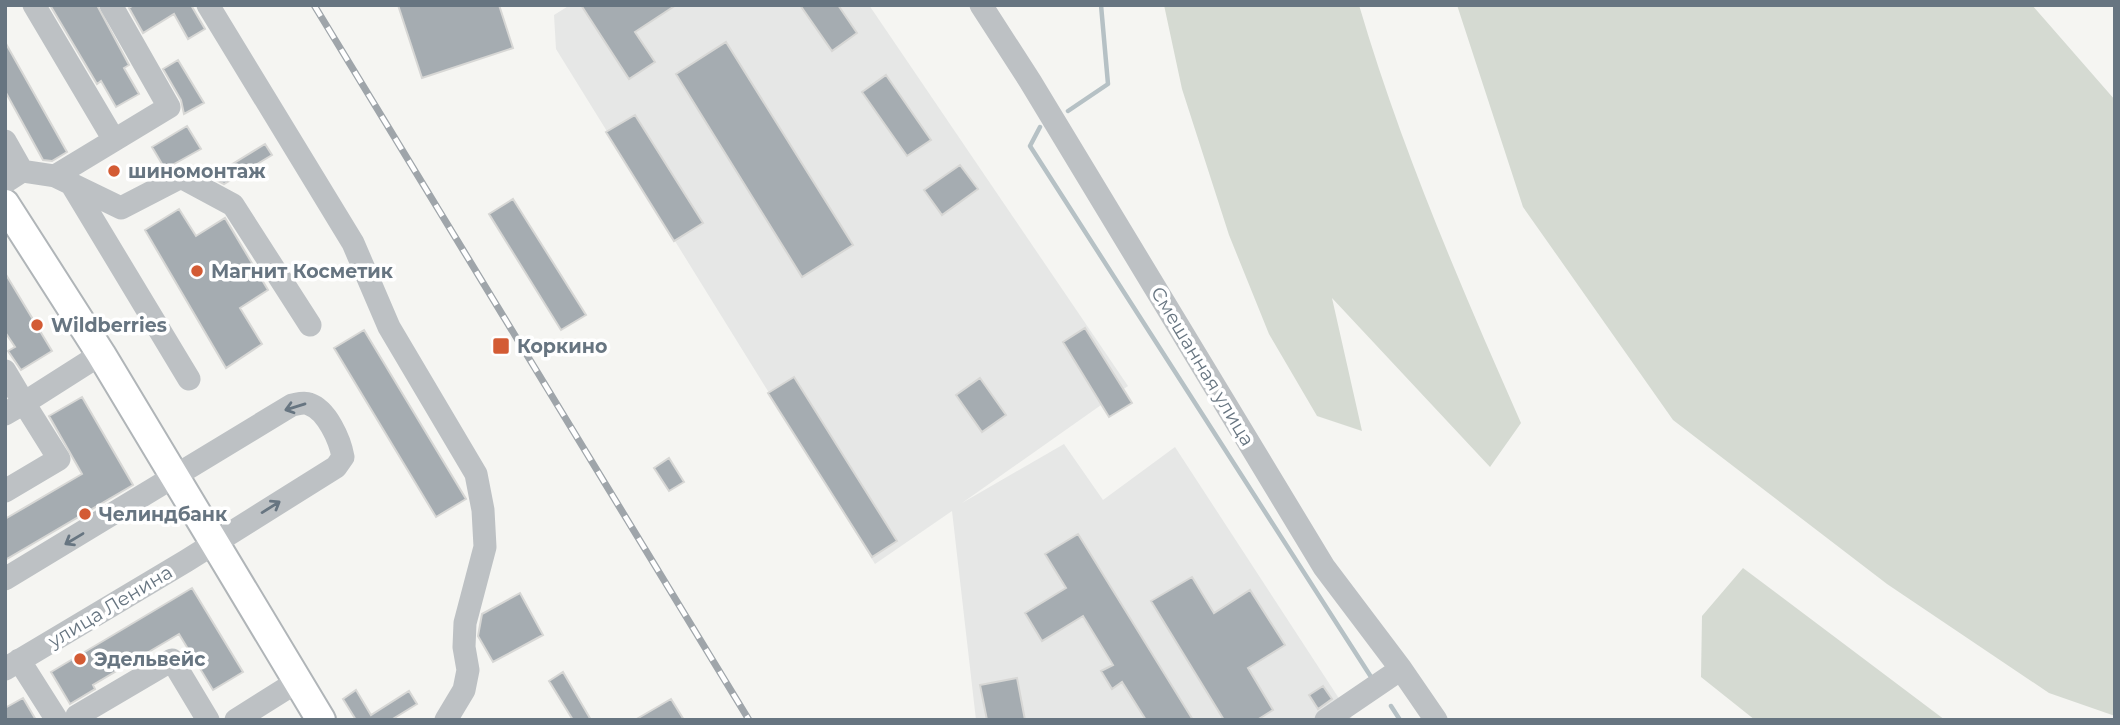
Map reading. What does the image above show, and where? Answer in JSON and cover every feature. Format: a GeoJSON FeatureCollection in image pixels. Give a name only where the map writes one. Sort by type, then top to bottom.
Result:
{"type":"FeatureCollection","features":[{"type":"Feature","properties":{"kind":"main road"},"geometry":{"type":"LineString","coordinates":[[5,204],[101,354],[321,720]]}},
{"type":"Feature","properties":{"kind":"street"},"geometry":{"type":"LineString","coordinates":[[34,5],[114,140]]}},
{"type":"Feature","properties":{"kind":"street"},"geometry":{"type":"LineString","coordinates":[[63,180],[114,140],[169,107],[111,5]]}},
{"type":"Feature","properties":{"kind":"street"},"geometry":{"type":"LineString","coordinates":[[208,5],[353,243],[389,327],[476,474],[483,510],[485,547],[466,623],[466,680],[460,698],[446,720]]}},
{"type":"Feature","properties":{"kind":"street","name":"Смешанная улица"},"geometry":{"type":"LineString","coordinates":[[981,5],[1030,81],[1324,567],[1437,720]]}},
{"type":"Feature","properties":{"kind":"street"},"geometry":{"type":"LineString","coordinates":[[5,141],[13,176],[63,180],[121,208],[181,177],[233,205],[310,325]]}},
{"type":"Feature","properties":{"kind":"street"},"geometry":{"type":"LineString","coordinates":[[63,180],[189,379]]}},
{"type":"Feature","properties":{"kind":"street"},"geometry":{"type":"LineString","coordinates":[[15,408],[101,354]]}},
{"type":"Feature","properties":{"kind":"street"},"geometry":{"type":"LineString","coordinates":[[5,491],[59,459],[15,408],[6,373]]}},
{"type":"Feature","properties":{"kind":"street","name":"улица Ленина"},"geometry":{"type":"LineString","coordinates":[[12,665],[214,544],[336,467],[343,457],[340,443],[320,410],[307,403],[292,405],[174,478]]}},
{"type":"Feature","properties":{"kind":"street"},"geometry":{"type":"LineString","coordinates":[[5,579],[174,478]]}},
{"type":"Feature","properties":{"kind":"street"},"geometry":{"type":"LineString","coordinates":[[12,665],[67,718],[172,660],[208,720]]}},
{"type":"Feature","properties":{"kind":"street"},"geometry":{"type":"LineString","coordinates":[[1326,720],[1401,668]]}},
{"type":"Feature","properties":{"kind":"street"},"geometry":{"type":"LineString","coordinates":[[236,720],[298,681]]}},
{"type":"Feature","properties":{"kind":"shaded area"},"geometry":{"type":"Polygon","coordinates":[[[570,5],[869,5],[1128,386],[962,503],[1064,444],[1103,500],[1175,447],[1353,720],[976,720],[952,511],[875,564],[556,49],[554,15],[570,5]]]}},
{"type":"Feature","properties":{"kind":"shaded area"},"geometry":{"type":"Polygon","coordinates":[[[1164,5],[1359,5],[1413,164],[1454,269],[1521,423],[1490,467],[1332,298],[1362,431],[1317,416],[1269,334],[1229,235],[1182,89],[1164,5]]]}},
{"type":"Feature","properties":{"kind":"shaded area"},"geometry":{"type":"Polygon","coordinates":[[[1457,5],[2032,5],[2115,100],[2115,716],[2049,693],[1887,584],[1673,420],[1523,207],[1457,5]]]}},
{"type":"Feature","properties":{"kind":"shaded area"},"geometry":{"type":"Polygon","coordinates":[[[1743,568],[1945,720],[1755,720],[1701,677],[1702,616],[1743,568]]]}},
{"type":"Feature","properties":{"kind":"building"},"geometry":{"type":"Polygon","coordinates":[[[50,5],[97,5],[129,65],[124,68],[139,94],[116,107],[101,81],[97,84],[50,5]]]}},
{"type":"Feature","properties":{"kind":"building"},"geometry":{"type":"Polygon","coordinates":[[[134,5],[191,5],[205,29],[188,39],[174,14],[143,33],[129,8],[134,5]]]}},
{"type":"Feature","properties":{"kind":"building"},"geometry":{"type":"Polygon","coordinates":[[[398,5],[499,5],[513,48],[422,78],[398,5]]]}},
{"type":"Feature","properties":{"kind":"building"},"geometry":{"type":"Polygon","coordinates":[[[581,5],[676,5],[635,32],[655,62],[629,79],[581,5]]]}},
{"type":"Feature","properties":{"kind":"building"},"geometry":{"type":"Polygon","coordinates":[[[800,5],[838,5],[857,33],[832,51],[800,5]]]}},
{"type":"Feature","properties":{"kind":"building"},"geometry":{"type":"Polygon","coordinates":[[[5,42],[67,152],[52,161],[43,160],[5,91],[5,42]]]}},
{"type":"Feature","properties":{"kind":"building"},"geometry":{"type":"Polygon","coordinates":[[[726,42],[853,245],[802,277],[676,74],[726,42]]]}},
{"type":"Feature","properties":{"kind":"building"},"geometry":{"type":"Polygon","coordinates":[[[178,60],[204,103],[184,114],[181,100],[163,69],[178,60]]]}},
{"type":"Feature","properties":{"kind":"building"},"geometry":{"type":"Polygon","coordinates":[[[886,75],[931,140],[907,156],[862,92],[886,75]]]}},
{"type":"Feature","properties":{"kind":"building"},"geometry":{"type":"Polygon","coordinates":[[[635,115],[703,223],[674,241],[606,132],[635,115]]]}},
{"type":"Feature","properties":{"kind":"building"},"geometry":{"type":"Polygon","coordinates":[[[187,126],[201,149],[165,169],[152,147],[187,126]]]}},
{"type":"Feature","properties":{"kind":"building"},"geometry":{"type":"Polygon","coordinates":[[[265,144],[272,155],[224,184],[213,176],[265,144]]]}},
{"type":"Feature","properties":{"kind":"building"},"geometry":{"type":"Polygon","coordinates":[[[960,165],[978,189],[942,215],[924,190],[960,165]]]}},
{"type":"Feature","properties":{"kind":"building"},"geometry":{"type":"Polygon","coordinates":[[[513,199],[586,315],[561,330],[489,214],[513,199]]]}},
{"type":"Feature","properties":{"kind":"building"},"geometry":{"type":"Polygon","coordinates":[[[179,209],[196,236],[225,218],[268,290],[240,308],[262,344],[226,368],[145,230],[179,209]]]}},
{"type":"Feature","properties":{"kind":"building"},"geometry":{"type":"Polygon","coordinates":[[[5,273],[52,351],[21,370],[8,351],[15,347],[5,332],[5,273]]]}},
{"type":"Feature","properties":{"kind":"building"},"geometry":{"type":"Polygon","coordinates":[[[1085,328],[1132,403],[1109,417],[1063,342],[1085,328]]]}},
{"type":"Feature","properties":{"kind":"building"},"geometry":{"type":"Polygon","coordinates":[[[364,330],[466,499],[436,517],[334,348],[364,330]]]}},
{"type":"Feature","properties":{"kind":"building"},"geometry":{"type":"Polygon","coordinates":[[[794,377],[897,541],[872,557],[768,393],[794,377]]]}},
{"type":"Feature","properties":{"kind":"building"},"geometry":{"type":"Polygon","coordinates":[[[980,378],[1006,415],[982,432],[956,395],[980,378]]]}},
{"type":"Feature","properties":{"kind":"building"},"geometry":{"type":"Polygon","coordinates":[[[82,397],[133,485],[5,560],[5,519],[82,474],[49,416],[82,397]]]}},
{"type":"Feature","properties":{"kind":"building"},"geometry":{"type":"Polygon","coordinates":[[[669,458],[684,482],[669,491],[654,468],[669,458]]]}},
{"type":"Feature","properties":{"kind":"building"},"geometry":{"type":"Polygon","coordinates":[[[1078,534],[1193,720],[1146,720],[1122,682],[1112,689],[1101,671],[1113,665],[1083,616],[1042,641],[1025,613],[1066,588],[1045,554],[1078,534]]]}},
{"type":"Feature","properties":{"kind":"building"},"geometry":{"type":"Polygon","coordinates":[[[1192,577],[1214,613],[1250,590],[1285,645],[1248,668],[1273,710],[1257,720],[1224,720],[1151,601],[1192,577]]]}},
{"type":"Feature","properties":{"kind":"building"},"geometry":{"type":"Polygon","coordinates":[[[192,588],[243,672],[213,690],[179,634],[93,685],[95,689],[70,704],[51,672],[192,588]]]}},
{"type":"Feature","properties":{"kind":"building"},"geometry":{"type":"Polygon","coordinates":[[[520,593],[543,635],[493,662],[478,636],[482,614],[520,593]]]}},
{"type":"Feature","properties":{"kind":"building"},"geometry":{"type":"Polygon","coordinates":[[[563,672],[591,720],[573,720],[549,681],[563,672]]]}},
{"type":"Feature","properties":{"kind":"building"},"geometry":{"type":"Polygon","coordinates":[[[1017,678],[1025,720],[987,720],[980,685],[1017,678]]]}},
{"type":"Feature","properties":{"kind":"building"},"geometry":{"type":"Polygon","coordinates":[[[1323,686],[1332,699],[1318,709],[1309,695],[1323,686]]]}},
{"type":"Feature","properties":{"kind":"building"},"geometry":{"type":"Polygon","coordinates":[[[356,690],[371,715],[409,691],[417,704],[391,720],[356,720],[343,699],[356,690]]]}},
{"type":"Feature","properties":{"kind":"building"},"geometry":{"type":"Polygon","coordinates":[[[23,698],[36,720],[5,720],[5,708],[23,698]]]}},
{"type":"Feature","properties":{"kind":"building"},"geometry":{"type":"Polygon","coordinates":[[[671,699],[684,720],[635,720],[671,699]]]}},
{"type":"Feature","properties":{"kind":"waterway"},"geometry":{"type":"LineString","coordinates":[[1068,111],[1108,84],[1101,5]]}},
{"type":"Feature","properties":{"kind":"waterway"},"geometry":{"type":"LineString","coordinates":[[1040,127],[1030,146],[1373,680]]}},
{"type":"Feature","properties":{"kind":"waterway"},"geometry":{"type":"LineString","coordinates":[[1391,706],[1400,720]]}},
{"type":"Feature","properties":{"kind":"railway"},"geometry":{"type":"LineString","coordinates":[[314,5],[749,720]]}},
{"type":"Feature","properties":{"kind":"place","name":"шиномонтаж"},"geometry":{"type":"Point","coordinates":[114,171]}},
{"type":"Feature","properties":{"kind":"place","name":"Магнит Косметик"},"geometry":{"type":"Point","coordinates":[197,271]}},
{"type":"Feature","properties":{"kind":"place","name":"Wildberries"},"geometry":{"type":"Point","coordinates":[37,325]}},
{"type":"Feature","properties":{"kind":"place","name":"Коркино"},"geometry":{"type":"Point","coordinates":[501,346]}},
{"type":"Feature","properties":{"kind":"place","name":"Челиндбанк"},"geometry":{"type":"Point","coordinates":[85,514]}},
{"type":"Feature","properties":{"kind":"place","name":"Эдельвейс"},"geometry":{"type":"Point","coordinates":[80,659]}}]}
